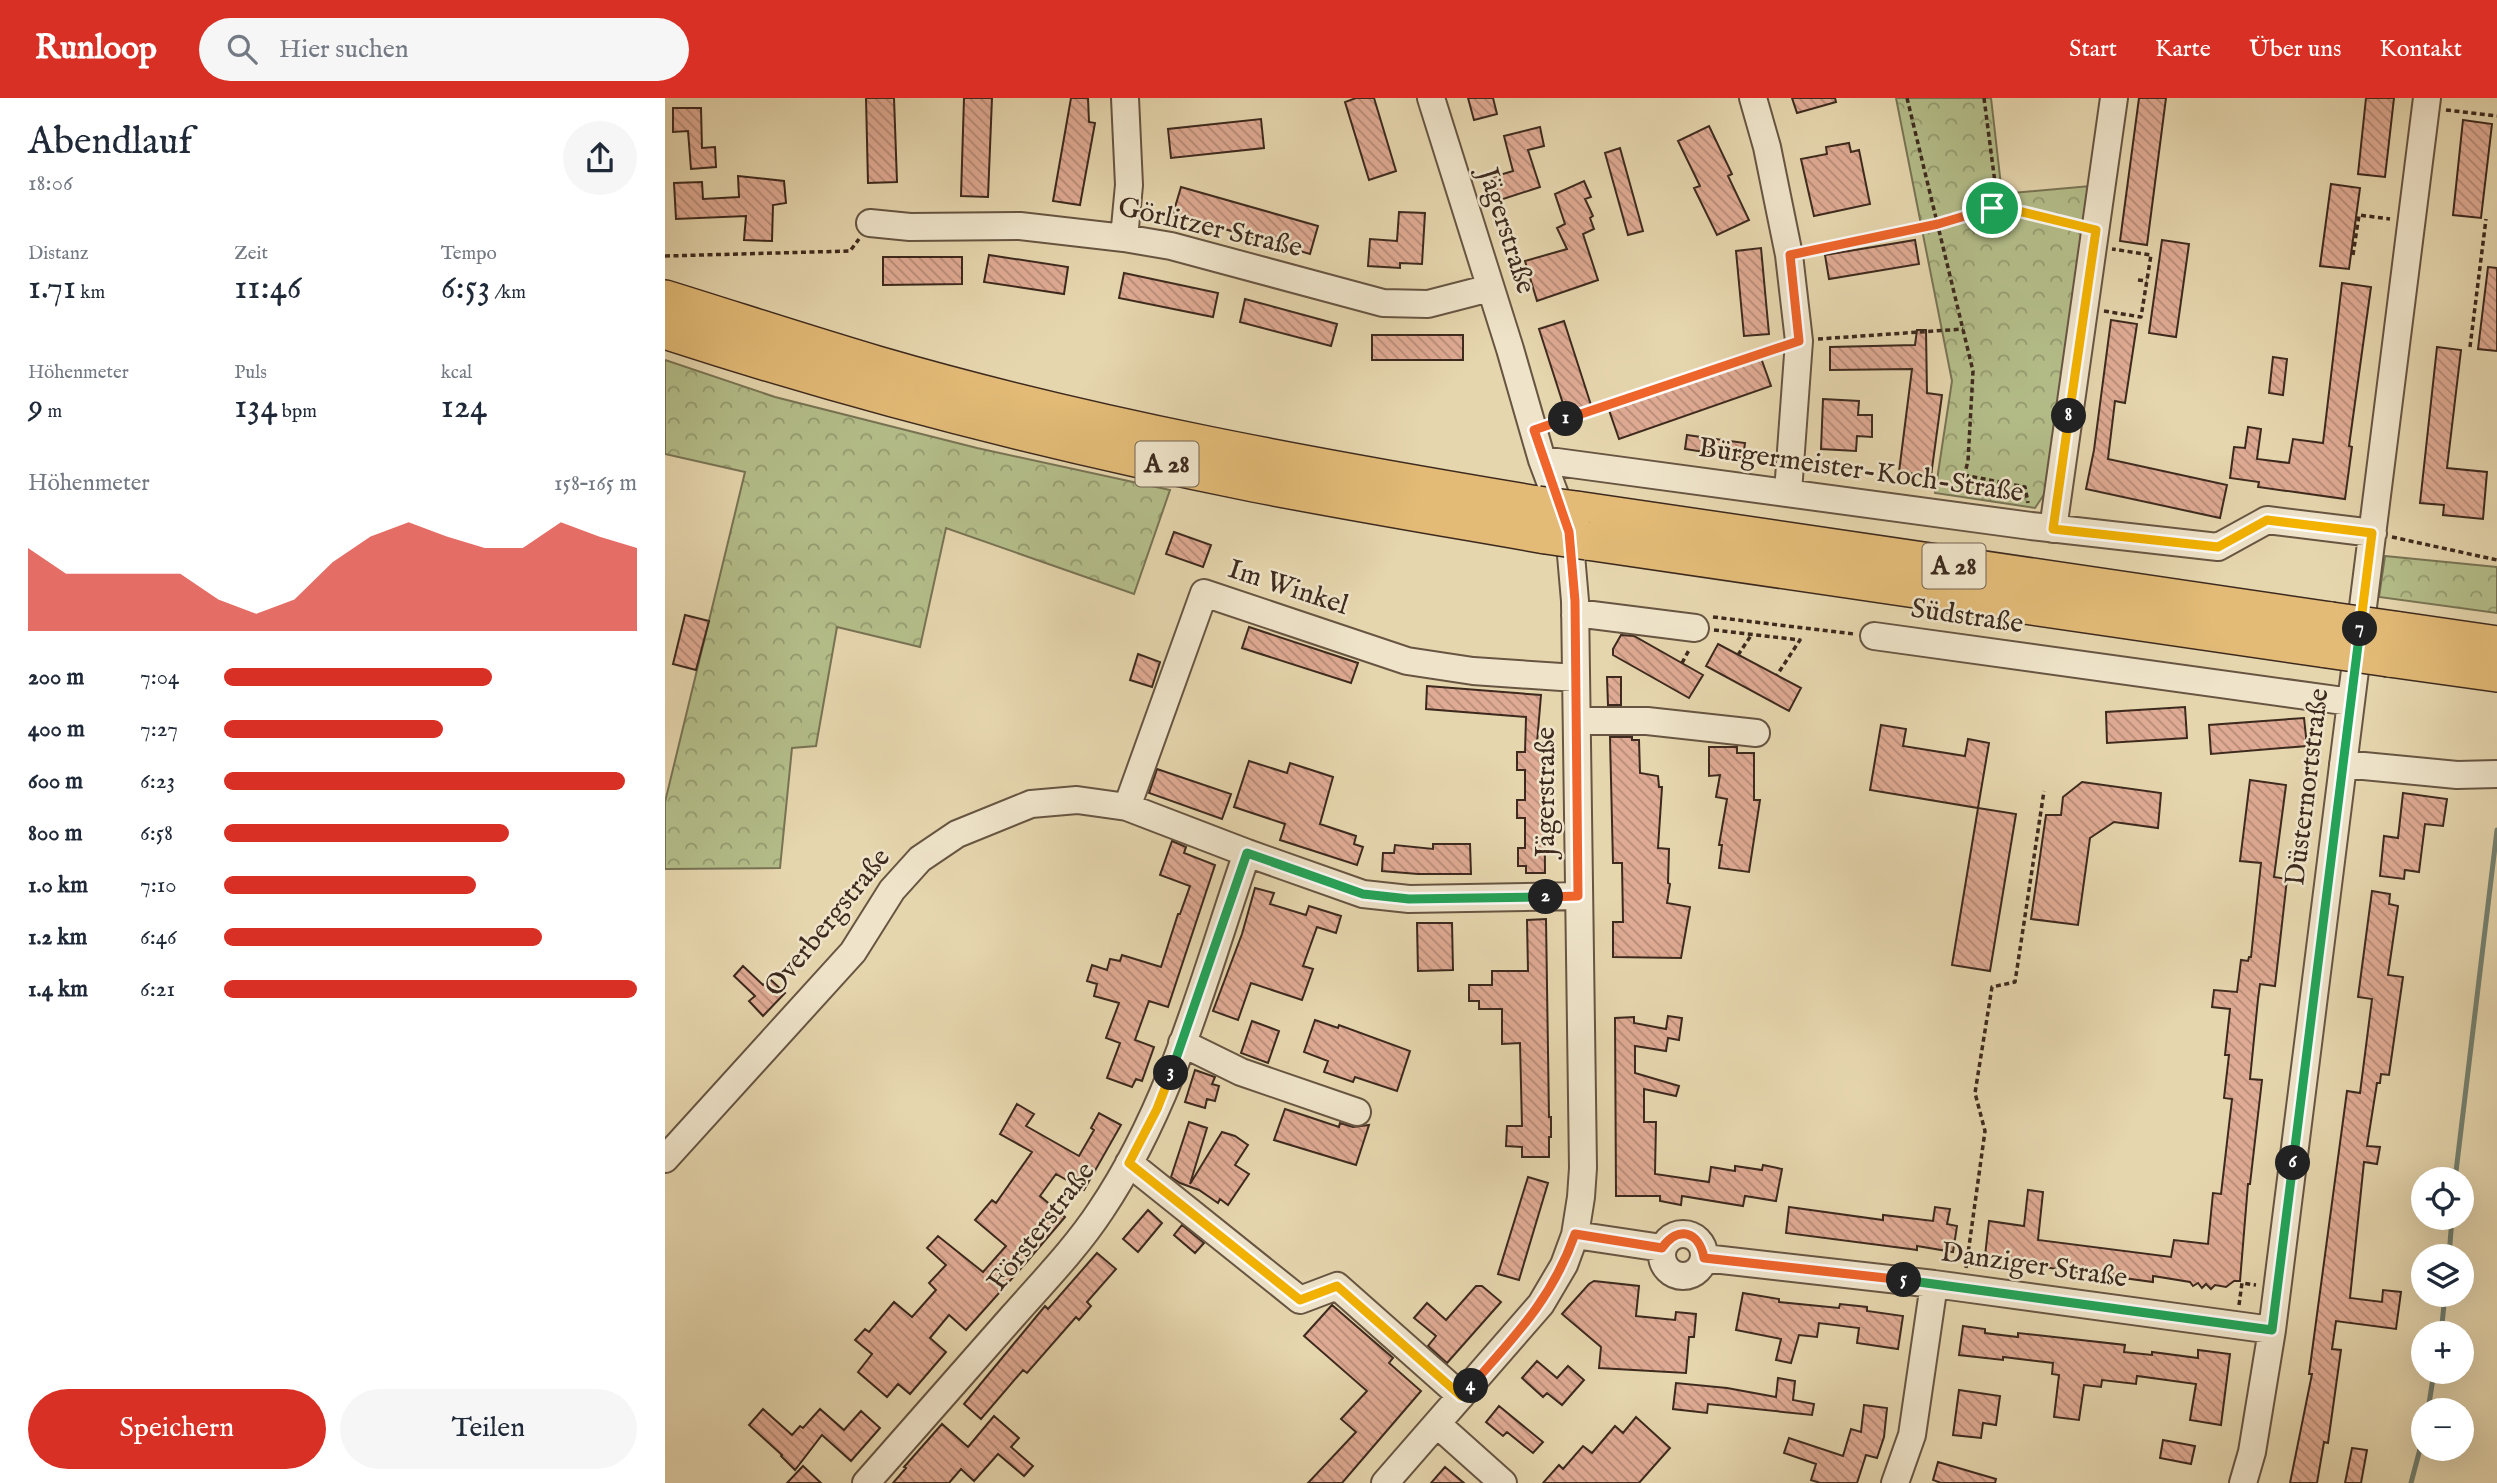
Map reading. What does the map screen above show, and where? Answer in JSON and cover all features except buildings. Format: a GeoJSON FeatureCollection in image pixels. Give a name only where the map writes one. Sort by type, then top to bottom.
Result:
{"type":"FeatureCollection","features":[{"type":"Feature","properties":{"kind":"highway","name":"A 28"},"geometry":{"type":"LineString","coordinates":[[665,299],[878,365],[1038,407],[1352,473],[1542,520]]}},
{"type":"Feature","properties":{"kind":"highway","name":"A 28"},"geometry":{"type":"LineString","coordinates":[[665,330],[793,370],[1045,437],[1252,483],[1542,520],[2391,644],[2497,673]]}},
{"type":"Feature","properties":{"kind":"highway","name":"A 28"},"geometry":{"type":"LineString","coordinates":[[2391,644],[2497,645]]}},
{"type":"Feature","properties":{"kind":"street"},"geometry":{"type":"LineString","coordinates":[[1124,238],[1129,185],[1125,98]]}},
{"type":"Feature","properties":{"kind":"street","name":"Jägerstraße"},"geometry":{"type":"LineString","coordinates":[[1385,1483],[1541,1304],[1565,1265],[1575,1234],[1583,1168],[1575,615],[1569,532],[1542,460],[1430,98]]}},
{"type":"Feature","properties":{"kind":"street"},"geometry":{"type":"LineString","coordinates":[[1753,98],[1767,148],[1790,255],[1799,341],[1788,492]]}},
{"type":"Feature","properties":{"kind":"street"},"geometry":{"type":"LineString","coordinates":[[2042,527],[2085,309],[2114,98]]}},
{"type":"Feature","properties":{"kind":"street","name":"Düsternortstraße"},"geometry":{"type":"LineString","coordinates":[[2243,1483],[2252,1452],[2272,1330],[2427,103]]}},
{"type":"Feature","properties":{"kind":"street","name":"Görlitzer Straße"},"geometry":{"type":"LineString","coordinates":[[870,223],[910,227],[1020,226],[1124,238],[1171,246],[1383,303],[1428,304],[1490,288]]}},
{"type":"Feature","properties":{"kind":"street","name":"Bürgermeister-Koch-Straße"},"geometry":{"type":"LineString","coordinates":[[1542,460],[2042,527],[2218,547],[2267,520],[2372,533]]}},
{"type":"Feature","properties":{"kind":"street","name":"Im Winkel"},"geometry":{"type":"LineString","coordinates":[[1127,807],[1204,593],[1407,661],[1473,671],[1576,678]]}},
{"type":"Feature","properties":{"kind":"street"},"geometry":{"type":"LineString","coordinates":[[1575,615],[1703,622]]}},
{"type":"Feature","properties":{"kind":"street","name":"Südstraße"},"geometry":{"type":"LineString","coordinates":[[1874,636],[2351,702]]}},
{"type":"Feature","properties":{"kind":"street"},"geometry":{"type":"LineString","coordinates":[[1577,721],[1647,721],[1756,733]]}},
{"type":"Feature","properties":{"kind":"street"},"geometry":{"type":"LineString","coordinates":[[2343,764],[2457,775],[2497,774]]}},
{"type":"Feature","properties":{"kind":"street","name":"Overbergstraße"},"geometry":{"type":"LineString","coordinates":[[665,1159],[853,952],[892,890],[920,859],[957,834],[1031,804],[1077,800],[1127,807]]}},
{"type":"Feature","properties":{"kind":"street"},"geometry":{"type":"LineString","coordinates":[[1127,807],[1363,894],[1409,899],[1578,896]]}},
{"type":"Feature","properties":{"kind":"street","name":"Försterstraße"},"geometry":{"type":"LineString","coordinates":[[866,1483],[1065,1256],[1100,1212],[1157,1109],[1247,853]]}},
{"type":"Feature","properties":{"kind":"street"},"geometry":{"type":"LineString","coordinates":[[1182,1043],[1241,1072],[1357,1112]]}},
{"type":"Feature","properties":{"kind":"street"},"geometry":{"type":"LineString","coordinates":[[1129,1163],[1300,1300],[1337,1286],[1461,1396]]}},
{"type":"Feature","properties":{"kind":"street","name":"Danziger Straße"},"geometry":{"type":"LineString","coordinates":[[1575,1234],[1662,1248],[1669,1238],[1677,1234],[1691,1234],[1702,1244],[1704,1258],[1934,1284],[2272,1330]]}},
{"type":"Feature","properties":{"kind":"street"},"geometry":{"type":"LineString","coordinates":[[1895,1483],[1912,1435],[1934,1284]]}},
{"type":"Feature","properties":{"kind":"street"},"geometry":{"type":"LineString","coordinates":[[1437,1424],[1503,1483]]}},
{"type":"Feature","properties":{"kind":"path"},"geometry":{"type":"LineString","coordinates":[[1907,98],[1973,371],[1968,461],[1955,515]]}},
{"type":"Feature","properties":{"kind":"path"},"geometry":{"type":"LineString","coordinates":[[1984,98],[1998,206]]}},
{"type":"Feature","properties":{"kind":"path"},"geometry":{"type":"LineString","coordinates":[[2427,103],[2497,116]]}},
{"type":"Feature","properties":{"kind":"path"},"geometry":{"type":"LineString","coordinates":[[1790,255],[1938,224],[1998,206],[2151,255],[2141,317],[2085,309]]}},
{"type":"Feature","properties":{"kind":"path"},"geometry":{"type":"LineString","coordinates":[[2353,255],[2359,215],[2412,222]]}},
{"type":"Feature","properties":{"kind":"path"},"geometry":{"type":"LineString","coordinates":[[2470,347],[2486,219]]}},
{"type":"Feature","properties":{"kind":"path"},"geometry":{"type":"LineString","coordinates":[[665,256],[850,251],[870,223]]}},
{"type":"Feature","properties":{"kind":"path"},"geometry":{"type":"LineString","coordinates":[[2354,248],[2360,248]]}},
{"type":"Feature","properties":{"kind":"path"},"geometry":{"type":"LineString","coordinates":[[2138,280],[2147,281]]}},
{"type":"Feature","properties":{"kind":"path"},"geometry":{"type":"LineString","coordinates":[[1534,430],[1799,341],[1963,329]]}},
{"type":"Feature","properties":{"kind":"path"},"geometry":{"type":"LineString","coordinates":[[1964,475],[2025,487],[2042,527]]}},
{"type":"Feature","properties":{"kind":"path"},"geometry":{"type":"LineString","coordinates":[[2372,533],[2497,559]]}},
{"type":"Feature","properties":{"kind":"path"},"geometry":{"type":"LineString","coordinates":[[1703,622],[1752,634],[1800,640],[1777,675]]}},
{"type":"Feature","properties":{"kind":"path","name":"Südstraße"},"geometry":{"type":"LineString","coordinates":[[1703,622],[1874,636]]}},
{"type":"Feature","properties":{"kind":"path"},"geometry":{"type":"LineString","coordinates":[[1738,655],[1752,634]]}},
{"type":"Feature","properties":{"kind":"path"},"geometry":{"type":"LineString","coordinates":[[1963,1288],[1985,1130],[1975,1093],[1992,987],[2015,982],[2044,791]]}},
{"type":"Feature","properties":{"kind":"path"},"geometry":{"type":"LineString","coordinates":[[2237,1325],[2242,1283],[2277,1288]]}},
{"type":"Feature","properties":{"kind":"green space"},"geometry":{"type":"Polygon","coordinates":[[[1896,98],[1991,98],[2002,194],[2090,186],[2047,490],[2035,508],[1935,493],[1952,381],[1896,98]]]}},
{"type":"Feature","properties":{"kind":"green space"},"geometry":{"type":"Polygon","coordinates":[[[665,360],[775,397],[977,448],[1170,490],[1134,594],[946,528],[920,647],[837,627],[816,746],[792,748],[780,868],[665,869],[665,802],[745,472],[665,454],[665,360]]]}},
{"type":"Feature","properties":{"kind":"green space"},"geometry":{"type":"Polygon","coordinates":[[[2385,556],[2497,567],[2497,613],[2379,597],[2385,556]]]}},
{"type":"Feature","properties":{"kind":"waterway"},"geometry":{"type":"LineString","coordinates":[[2457,1167],[2497,830]]}},
{"type":"Feature","properties":{"kind":"waterway"},"geometry":{"type":"LineString","coordinates":[[2450,1244],[2451,1230]]}},
{"type":"Feature","properties":{"kind":"waterway"},"geometry":{"type":"LineString","coordinates":[[2442,1321],[2444,1307]]}},
{"type":"Feature","properties":{"kind":"waterway"},"geometry":{"type":"LineString","coordinates":[[2430,1398],[2432,1384]]}},
{"type":"Feature","properties":{"kind":"waterway"},"geometry":{"type":"LineString","coordinates":[[2411,1483],[2417,1461]]}},
{"type":"Feature","properties":{"kind":"route"},"geometry":{"type":"LineString","coordinates":[[1998,206],[2096,230],[2053,529],[2218,547],[2267,520],[2372,533],[2272,1330],[1934,1284],[1704,1258],[1702,1244],[1691,1234],[1677,1234],[1669,1238],[1662,1248],[1575,1234],[1565,1265],[1541,1304],[1461,1396],[1337,1286],[1300,1300],[1155,1181],[1129,1163],[1157,1109],[1175,1065],[1247,853],[1363,894],[1409,899],[1578,896],[1575,601],[1569,532],[1542,460],[1534,430],[1799,341],[1790,255],[1938,224],[1992,208],[1998,206]]}}]}
